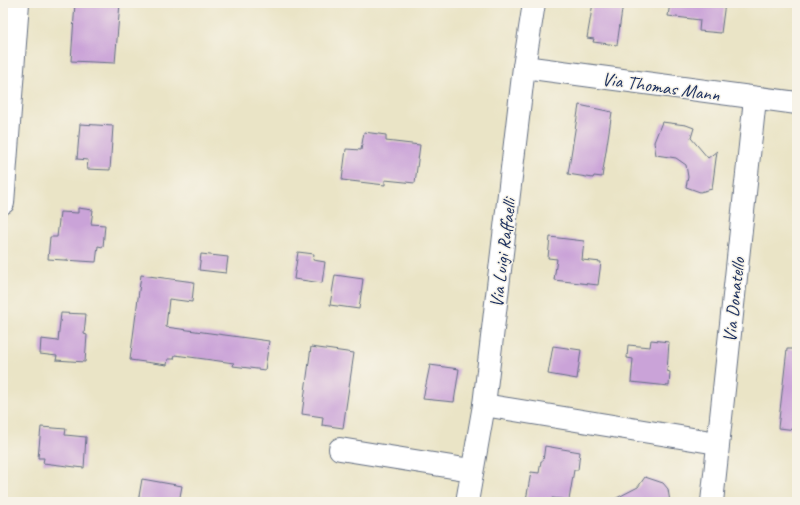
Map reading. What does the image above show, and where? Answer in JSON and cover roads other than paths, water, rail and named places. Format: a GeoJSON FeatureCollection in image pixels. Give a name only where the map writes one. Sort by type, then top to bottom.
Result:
{"type":"FeatureCollection","features":[{"type":"Feature","properties":{"kind":"street"},"geometry":{"type":"LineString","coordinates":[[3,203],[7,108],[18,3]]}},
{"type":"Feature","properties":{"kind":"street","name":"Via Luigi Raffaelli"},"geometry":{"type":"LineString","coordinates":[[467,502],[471,470],[484,405],[524,67],[534,3]]}},
{"type":"Feature","properties":{"kind":"street","name":"Via Thomas Mann"},"geometry":{"type":"LineString","coordinates":[[524,67],[755,99],[797,103]]}},
{"type":"Feature","properties":{"kind":"street","name":"Via Donatello"},"geometry":{"type":"LineString","coordinates":[[712,502],[717,443],[755,99]]}},
{"type":"Feature","properties":{"kind":"street"},"geometry":{"type":"LineString","coordinates":[[484,405],[717,443]]}},
{"type":"Feature","properties":{"kind":"street"},"geometry":{"type":"LineString","coordinates":[[340,449],[471,470]]}}]}
